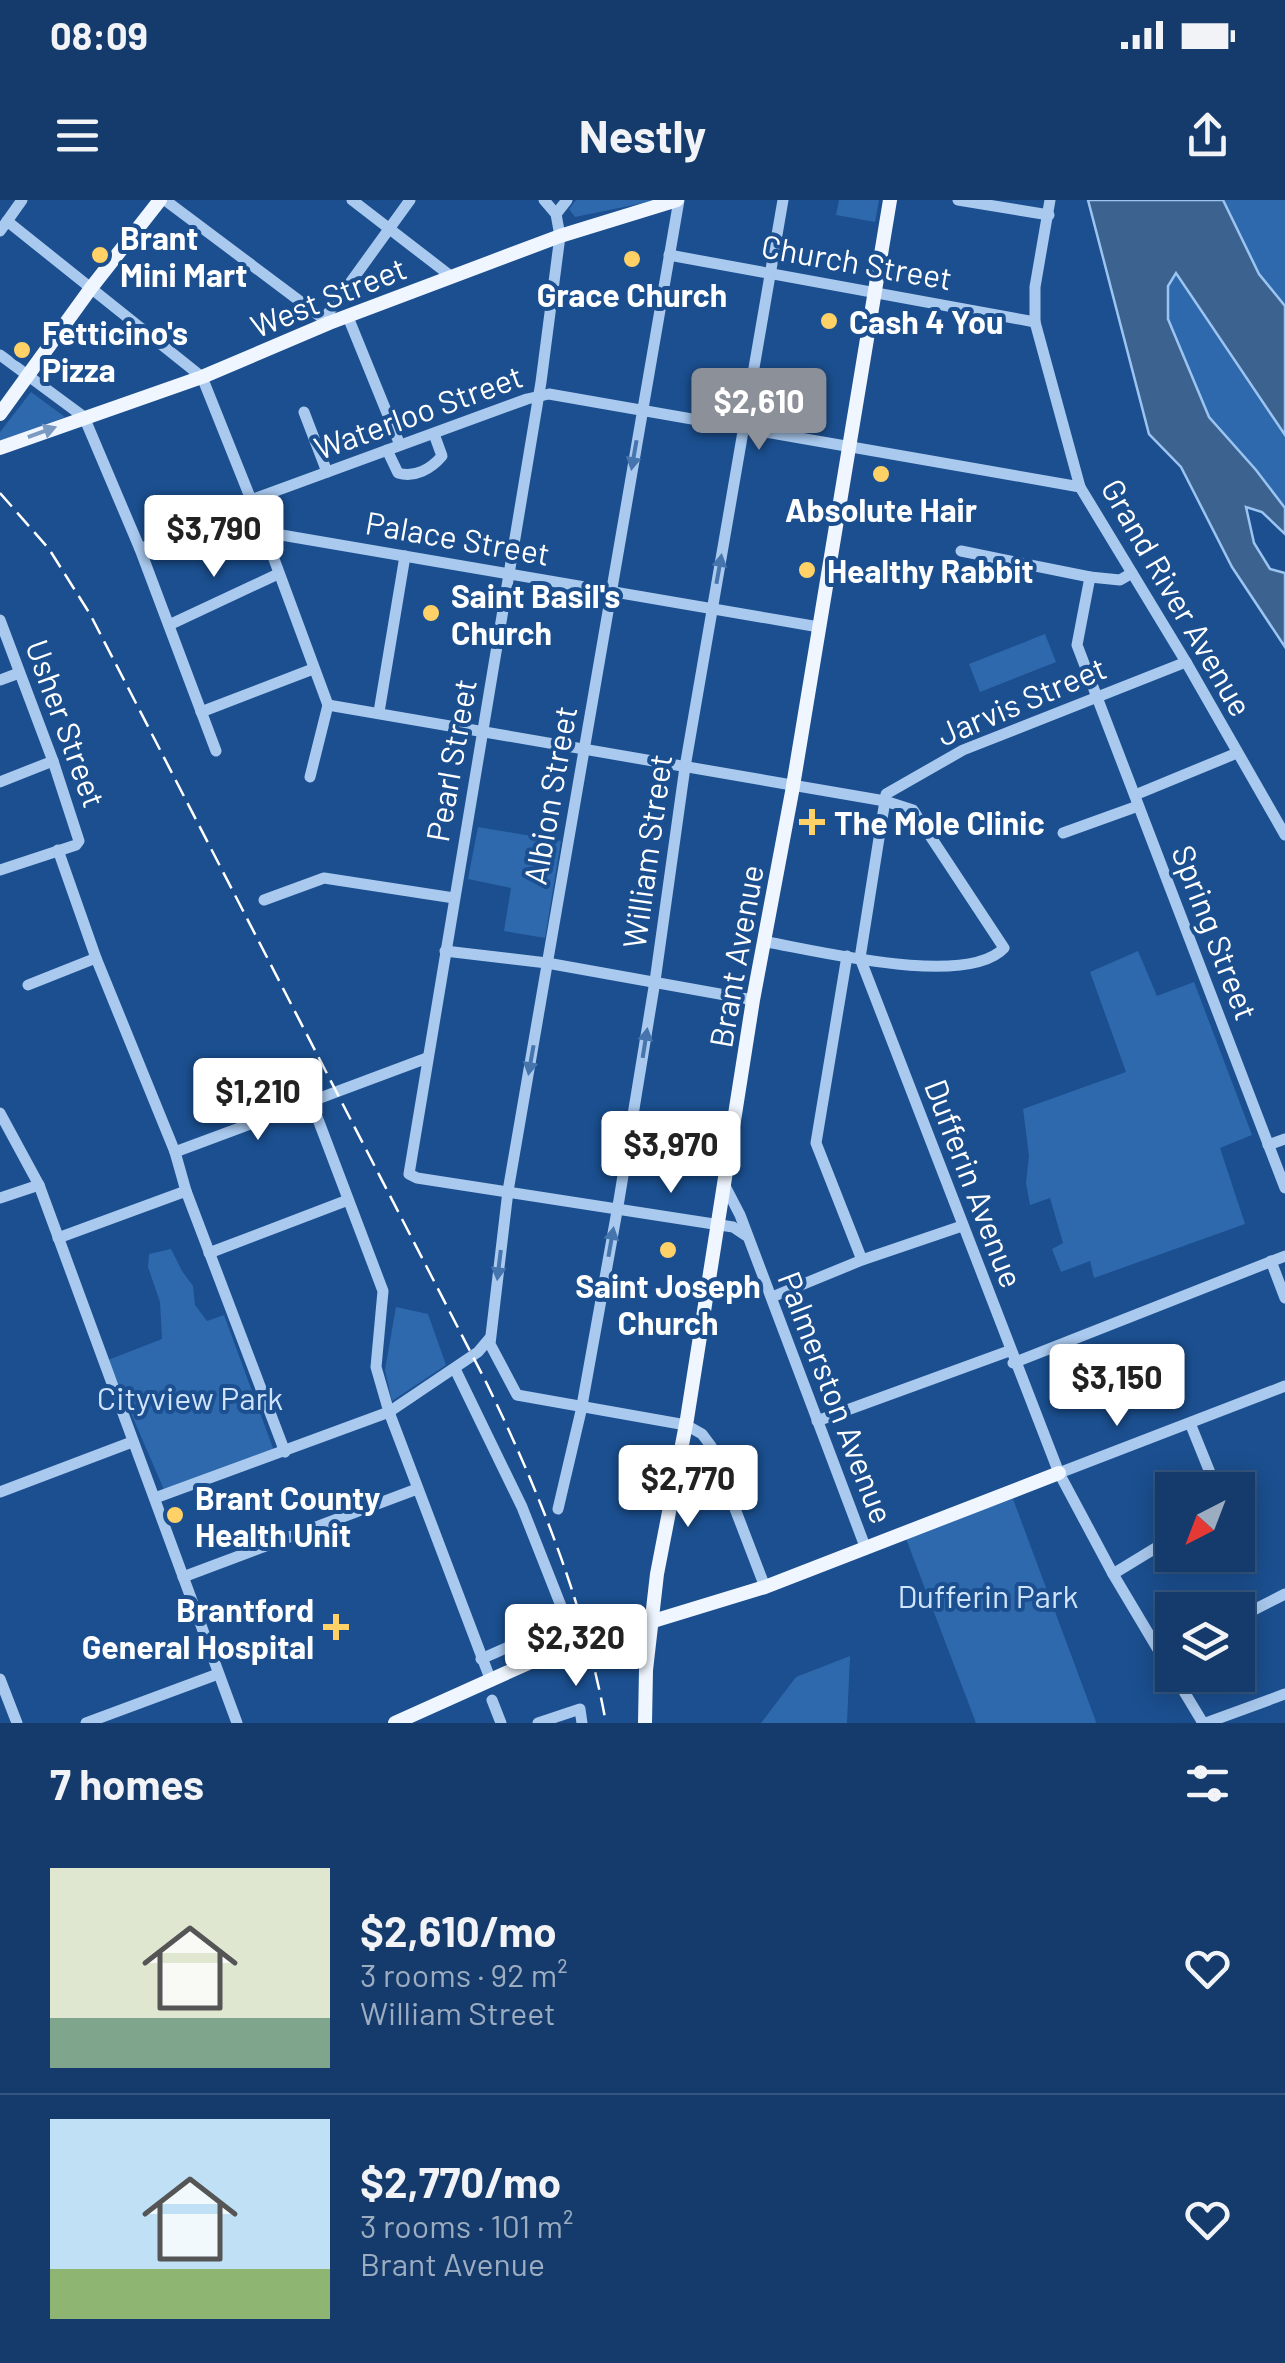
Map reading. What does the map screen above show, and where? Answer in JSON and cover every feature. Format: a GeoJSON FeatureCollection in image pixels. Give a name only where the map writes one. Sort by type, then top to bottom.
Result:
{"type":"FeatureCollection","features":[{"type":"Feature","properties":{"kind":"main road"},"geometry":{"type":"LineString","coordinates":[[0,414],[91,288],[163,200]]}},
{"type":"Feature","properties":{"kind":"main road","name":"West Street"},"geometry":{"type":"LineString","coordinates":[[0,448],[202,377],[327,321],[348,317],[560,236],[678,200]]}},
{"type":"Feature","properties":{"kind":"main road","name":"Brant Avenue"},"geometry":{"type":"LineString","coordinates":[[645,1723],[650,1623],[890,200]]}},
{"type":"Feature","properties":{"kind":"main road"},"geometry":{"type":"LineString","coordinates":[[395,1723],[556,1651],[765,1587],[1059,1473]]}},
{"type":"Feature","properties":{"kind":"street"},"geometry":{"type":"LineString","coordinates":[[22,200],[4,226],[91,288],[202,377],[328,705],[310,777]]}},
{"type":"Feature","properties":{"kind":"street"},"geometry":{"type":"LineString","coordinates":[[163,200],[327,321],[410,200]]}},
{"type":"Feature","properties":{"kind":"street"},"geometry":{"type":"LineString","coordinates":[[352,200],[452,277]]}},
{"type":"Feature","properties":{"kind":"street"},"geometry":{"type":"LineString","coordinates":[[544,200],[556,214],[567,200]]}},
{"type":"Feature","properties":{"kind":"street","name":"Albion Street"},"geometry":{"type":"LineString","coordinates":[[581,1409],[516,1395],[490,1339],[508,1191],[678,200]]}},
{"type":"Feature","properties":{"kind":"street","name":"William Street"},"geometry":{"type":"LineString","coordinates":[[558,1509],[581,1409],[617,1208],[655,982],[685,768],[783,200]]}},
{"type":"Feature","properties":{"kind":"street"},"geometry":{"type":"LineString","coordinates":[[958,200],[1049,215]]}},
{"type":"Feature","properties":{"kind":"street","name":"Grand River Avenue"},"geometry":{"type":"LineString","coordinates":[[1050,200],[1035,287],[1035,322],[1080,487],[1285,836]]}},
{"type":"Feature","properties":{"kind":"street","name":"Pearl Street"},"geometry":{"type":"LineString","coordinates":[[508,1191],[409,1174],[538,396],[560,236],[556,214]]}},
{"type":"Feature","properties":{"kind":"street","name":"Church Street"},"geometry":{"type":"LineString","coordinates":[[669,255],[1035,322]]}},
{"type":"Feature","properties":{"kind":"street"},"geometry":{"type":"LineString","coordinates":[[348,317],[400,445]]}},
{"type":"Feature","properties":{"kind":"street"},"geometry":{"type":"LineString","coordinates":[[0,355],[84,417],[140,549],[216,751]]}},
{"type":"Feature","properties":{"kind":"street","name":"Waterloo Street"},"geometry":{"type":"LineString","coordinates":[[140,549],[251,500],[549,394],[1080,487]]}},
{"type":"Feature","properties":{"kind":"street"},"geometry":{"type":"LineString","coordinates":[[304,412],[327,472]]}},
{"type":"Feature","properties":{"kind":"street"},"geometry":{"type":"LineString","coordinates":[[388,450],[398,474],[408,476],[433,466],[442,456],[434,434]]}},
{"type":"Feature","properties":{"kind":"street","name":"Palace Street"},"geometry":{"type":"LineString","coordinates":[[264,532],[819,627]]}},
{"type":"Feature","properties":{"kind":"street"},"geometry":{"type":"LineString","coordinates":[[961,551],[1090,578],[1120,580],[1132,573]]}},
{"type":"Feature","properties":{"kind":"street"},"geometry":{"type":"LineString","coordinates":[[378,712],[405,556]]}},
{"type":"Feature","properties":{"kind":"street"},"geometry":{"type":"LineString","coordinates":[[169,625],[278,574]]}},
{"type":"Feature","properties":{"kind":"street","name":"Spring Street"},"geometry":{"type":"LineString","coordinates":[[1090,578],[1077,645],[1285,1188]]}},
{"type":"Feature","properties":{"kind":"street","name":"Usher Street"},"geometry":{"type":"LineString","coordinates":[[0,620],[78,837],[76,845],[58,850],[284,1452]]}},
{"type":"Feature","properties":{"kind":"street","name":"Jarvis Street"},"geometry":{"type":"LineString","coordinates":[[885,801],[886,794],[963,750],[1186,662]]}},
{"type":"Feature","properties":{"kind":"street"},"geometry":{"type":"LineString","coordinates":[[202,712],[313,669]]}},
{"type":"Feature","properties":{"kind":"street"},"geometry":{"type":"LineString","coordinates":[[0,680],[19,673]]}},
{"type":"Feature","properties":{"kind":"street"},"geometry":{"type":"LineString","coordinates":[[328,705],[885,801],[913,810],[1004,948],[988,959],[950,969],[766,942]]}},
{"type":"Feature","properties":{"kind":"street"},"geometry":{"type":"LineString","coordinates":[[1063,833],[1237,753]]}},
{"type":"Feature","properties":{"kind":"street"},"geometry":{"type":"LineString","coordinates":[[0,782],[53,762]]}},
{"type":"Feature","properties":{"kind":"street","name":"Dufferin Avenue"},"geometry":{"type":"LineString","coordinates":[[885,801],[853,957],[1059,1473],[1113,1574],[1155,1636]]}},
{"type":"Feature","properties":{"kind":"street"},"geometry":{"type":"LineString","coordinates":[[0,870],[58,850]]}},
{"type":"Feature","properties":{"kind":"street"},"geometry":{"type":"LineString","coordinates":[[264,900],[324,878],[454,898]]}},
{"type":"Feature","properties":{"kind":"street"},"geometry":{"type":"LineString","coordinates":[[445,951],[547,964],[753,1000]]}},
{"type":"Feature","properties":{"kind":"street"},"geometry":{"type":"LineString","coordinates":[[853,957],[816,1143],[862,1260]]}},
{"type":"Feature","properties":{"kind":"street"},"geometry":{"type":"LineString","coordinates":[[28,985],[96,958]]}},
{"type":"Feature","properties":{"kind":"street"},"geometry":{"type":"LineString","coordinates":[[174,1152],[427,1058]]}},
{"type":"Feature","properties":{"kind":"street"},"geometry":{"type":"LineString","coordinates":[[311,1101],[383,1290],[376,1367],[389,1412],[490,1681]]}},
{"type":"Feature","properties":{"kind":"street"},"geometry":{"type":"LineString","coordinates":[[0,1112],[39,1185],[237,1723]]}},
{"type":"Feature","properties":{"kind":"street"},"geometry":{"type":"LineString","coordinates":[[1268,1145],[1285,1139]]}},
{"type":"Feature","properties":{"kind":"street"},"geometry":{"type":"LineString","coordinates":[[0,1198],[39,1185]]}},
{"type":"Feature","properties":{"kind":"street","name":"Palmerston Avenue"},"geometry":{"type":"LineString","coordinates":[[725,1186],[740,1215],[866,1549]]}},
{"type":"Feature","properties":{"kind":"street"},"geometry":{"type":"LineString","coordinates":[[58,1238],[186,1191]]}},
{"type":"Feature","properties":{"kind":"street"},"geometry":{"type":"LineString","coordinates":[[508,1191],[733,1226],[745,1235]]}},
{"type":"Feature","properties":{"kind":"street"},"geometry":{"type":"LineString","coordinates":[[209,1253],[348,1200]]}},
{"type":"Feature","properties":{"kind":"street"},"geometry":{"type":"LineString","coordinates":[[772,1298],[862,1260],[962,1226]]}},
{"type":"Feature","properties":{"kind":"street"},"geometry":{"type":"LineString","coordinates":[[817,1421],[1011,1357],[1285,1256]]}},
{"type":"Feature","properties":{"kind":"street"},"geometry":{"type":"LineString","coordinates":[[1271,1261],[1285,1298]]}},
{"type":"Feature","properties":{"kind":"street"},"geometry":{"type":"LineString","coordinates":[[155,1498],[389,1412],[478,1352],[490,1339]]}},
{"type":"Feature","properties":{"kind":"street"},"geometry":{"type":"LineString","coordinates":[[455,1368],[495,1354]]}},
{"type":"Feature","properties":{"kind":"street"},"geometry":{"type":"LineString","coordinates":[[455,1368],[522,1507],[563,1611],[563,1620],[556,1626],[481,1659]]}},
{"type":"Feature","properties":{"kind":"street"},"geometry":{"type":"LineString","coordinates":[[1059,1473],[1285,1386]]}},
{"type":"Feature","properties":{"kind":"street"},"geometry":{"type":"LineString","coordinates":[[581,1409],[686,1425],[702,1434],[765,1587]]}},
{"type":"Feature","properties":{"kind":"street"},"geometry":{"type":"LineString","coordinates":[[1190,1423],[1210,1472]]}},
{"type":"Feature","properties":{"kind":"street"},"geometry":{"type":"LineString","coordinates":[[0,1492],[132,1442]]}},
{"type":"Feature","properties":{"kind":"street"},"geometry":{"type":"LineString","coordinates":[[183,1576],[418,1489]]}},
{"type":"Feature","properties":{"kind":"street"},"geometry":{"type":"LineString","coordinates":[[1113,1574],[1155,1548]]}},
{"type":"Feature","properties":{"kind":"street"},"geometry":{"type":"LineString","coordinates":[[1255,1609],[1285,1594]]}},
{"type":"Feature","properties":{"kind":"street"},"geometry":{"type":"LineString","coordinates":[[86,1723],[218,1674]]}},
{"type":"Feature","properties":{"kind":"street"},"geometry":{"type":"LineString","coordinates":[[0,1679],[17,1723]]}},
{"type":"Feature","properties":{"kind":"street","name":"Dufferin Avenue"},"geometry":{"type":"LineString","coordinates":[[1185,1692],[1205,1723]]}},
{"type":"Feature","properties":{"kind":"street"},"geometry":{"type":"LineString","coordinates":[[1205,1723],[1285,1694]]}},
{"type":"Feature","properties":{"kind":"street"},"geometry":{"type":"LineString","coordinates":[[492,1700],[501,1723]]}},
{"type":"Feature","properties":{"kind":"street"},"geometry":{"type":"LineString","coordinates":[[538,1723],[580,1709],[582,1723]]}},
{"type":"Feature","properties":{"kind":"green space"},"geometry":{"type":"Polygon","coordinates":[[[576,200],[658,200],[575,217],[569,209],[576,200]]]}},
{"type":"Feature","properties":{"kind":"green space"},"geometry":{"type":"Polygon","coordinates":[[[839,200],[879,200],[875,222],[836,215],[839,200]]]}},
{"type":"Feature","properties":{"kind":"green space"},"geometry":{"type":"Polygon","coordinates":[[[1223,200],[1285,200],[1285,306],[1259,274],[1223,200]]]}},
{"type":"Feature","properties":{"kind":"green space"},"geometry":{"type":"Polygon","coordinates":[[[1176,272],[1285,435],[1285,508],[1209,417],[1168,318],[1168,286],[1176,272]]]}},
{"type":"Feature","properties":{"kind":"green space"},"geometry":{"type":"Polygon","coordinates":[[[31,392],[65,417],[0,442],[0,432],[31,392]]]}},
{"type":"Feature","properties":{"kind":"green space"},"geometry":{"type":"Polygon","coordinates":[[[1045,634],[1056,662],[980,692],[969,664],[1045,634]]]}},
{"type":"Feature","properties":{"kind":"green space"},"geometry":{"type":"Polygon","coordinates":[[[478,827],[561,841],[545,938],[504,931],[511,888],[468,879],[478,827]]]}},
{"type":"Feature","properties":{"kind":"green space"},"geometry":{"type":"Polygon","coordinates":[[[1138,951],[1157,996],[1194,982],[1252,1135],[1220,1148],[1245,1224],[1094,1278],[1090,1261],[1061,1272],[1052,1249],[1063,1243],[1050,1198],[1030,1205],[1023,1109],[1126,1072],[1090,972],[1138,951]]]}},
{"type":"Feature","properties":{"kind":"green space","name":"Cityview Park"},"geometry":{"type":"Polygon","coordinates":[[[171,1249],[193,1286],[195,1305],[207,1321],[224,1315],[274,1451],[165,1492],[108,1360],[162,1339],[160,1302],[148,1267],[149,1254],[171,1249]]]}},
{"type":"Feature","properties":{"kind":"green space"},"geometry":{"type":"Polygon","coordinates":[[[396,1307],[428,1314],[446,1365],[392,1401],[385,1370],[396,1307]]]}},
{"type":"Feature","properties":{"kind":"green space","name":"Dufferin Park"},"geometry":{"type":"Polygon","coordinates":[[[1013,1499],[1096,1723],[976,1723],[905,1536],[1013,1499]]]}},
{"type":"Feature","properties":{"kind":"green space"},"geometry":{"type":"Polygon","coordinates":[[[850,1656],[847,1723],[761,1723],[796,1677],[850,1656]]]}},
{"type":"Feature","properties":{"kind":"shaded area"},"geometry":{"type":"Polygon","coordinates":[[[1088,200],[1223,200],[1259,274],[1285,306],[1285,435],[1176,273],[1168,286],[1168,319],[1209,417],[1285,508],[1285,534],[1262,512],[1246,507],[1254,543],[1270,569],[1285,573],[1285,647],[1232,567],[1181,467],[1149,434],[1088,200]]]}},
{"type":"Feature","properties":{"kind":"railway"},"geometry":{"type":"LineString","coordinates":[[0,493],[49,549],[90,614],[486,1382],[558,1548],[585,1634],[606,1723]]}},
{"type":"Feature","properties":{"kind":"place","name":"Brant Mini Mart"},"geometry":{"type":"Point","coordinates":[100,255]}},
{"type":"Feature","properties":{"kind":"place","name":"Grace Church"},"geometry":{"type":"Point","coordinates":[632,259]}},
{"type":"Feature","properties":{"kind":"place","name":"Cash 4 You"},"geometry":{"type":"Point","coordinates":[829,321]}},
{"type":"Feature","properties":{"kind":"place","name":"Fetticino's Pizza"},"geometry":{"type":"Point","coordinates":[22,350]}},
{"type":"Feature","properties":{"kind":"place","name":"Absolute Hair"},"geometry":{"type":"Point","coordinates":[881,474]}},
{"type":"Feature","properties":{"kind":"place","name":"Healthy Rabbit"},"geometry":{"type":"Point","coordinates":[807,570]}},
{"type":"Feature","properties":{"kind":"place","name":"Saint Basil's Church"},"geometry":{"type":"Point","coordinates":[431,613]}},
{"type":"Feature","properties":{"kind":"place","name":"The Mole Clinic"},"geometry":{"type":"Point","coordinates":[812,822]}},
{"type":"Feature","properties":{"kind":"place","name":"Saint Joseph Church"},"geometry":{"type":"Point","coordinates":[668,1250]}},
{"type":"Feature","properties":{"kind":"place","name":"Brant County Health Unit"},"geometry":{"type":"Point","coordinates":[175,1515]}},
{"type":"Feature","properties":{"kind":"place","name":"Brantford General Hospital"},"geometry":{"type":"Point","coordinates":[336,1627]}}]}
